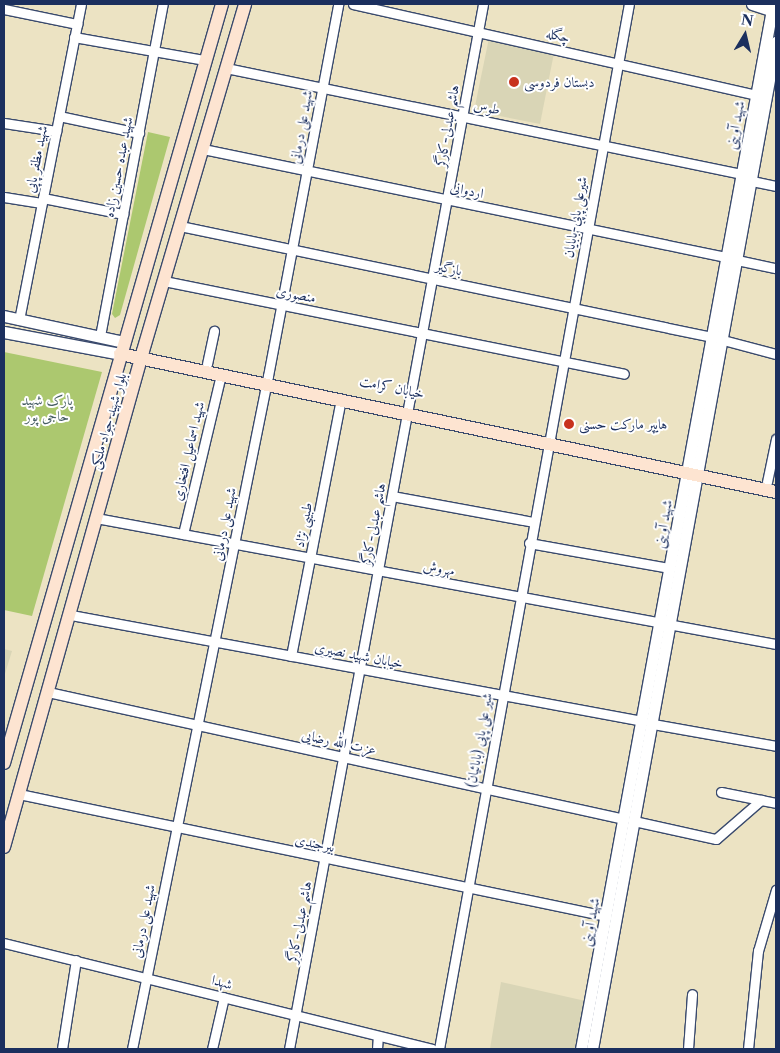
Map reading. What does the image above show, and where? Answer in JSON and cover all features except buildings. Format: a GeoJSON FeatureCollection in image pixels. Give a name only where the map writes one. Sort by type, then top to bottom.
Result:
{"type":"FeatureCollection","features":[{"type":"Feature","properties":{"kind":"main road","name":"بلوار شهید جواد ملکی"},"geometry":{"type":"LineString","coordinates":[[4,763],[222,4]]}},
{"type":"Feature","properties":{"kind":"main road","name":"بلوار شهید جواد ملکی"},"geometry":{"type":"LineString","coordinates":[[4,847],[71,615],[142,355],[245,4]]}},
{"type":"Feature","properties":{"kind":"main road","name":"خیابان کرامت"},"geometry":{"type":"LineString","coordinates":[[122,348],[221,375],[267,380],[773,486]]}},
{"type":"Feature","properties":{"kind":"main road","name":"خیابان کرامت"},"geometry":{"type":"LineString","coordinates":[[142,355],[207,364],[341,399],[408,410]]}},
{"type":"Feature","properties":{"kind":"street","name":"شهید مظفر پاپی"},"geometry":{"type":"LineString","coordinates":[[19,320],[81,4]]}},
{"type":"Feature","properties":{"kind":"street","name":"شهید عبده حسین زاده"},"geometry":{"type":"LineString","coordinates":[[100,336],[163,4]]}},
{"type":"Feature","properties":{"kind":"street","name":"شهید علی درمانی"},"geometry":{"type":"LineString","coordinates":[[132,1049],[267,380],[280,304],[293,249],[338,4]]}},
{"type":"Feature","properties":{"kind":"street","name":"چگله"},"geometry":{"type":"LineString","coordinates":[[353,4],[479,30],[756,95]]}},
{"type":"Feature","properties":{"kind":"street","name":"هاشم عبدلی-کارگر"},"geometry":{"type":"LineString","coordinates":[[289,1049],[483,4]]}},
{"type":"Feature","properties":{"kind":"street","name":"شیرعلی پاپی-بابایان"},"geometry":{"type":"LineString","coordinates":[[548,439],[628,4]]}},
{"type":"Feature","properties":{"kind":"street"},"geometry":{"type":"LineString","coordinates":[[752,4],[774,9]]}},
{"type":"Feature","properties":{"kind":"street"},"geometry":{"type":"LineString","coordinates":[[4,9],[77,24]]}},
{"type":"Feature","properties":{"kind":"street","name":"شهید آوینی"},"geometry":{"type":"LineString","coordinates":[[732,259],[742,174],[774,9]]}},
{"type":"Feature","properties":{"kind":"street"},"geometry":{"type":"LineString","coordinates":[[74,37],[205,60]]}},
{"type":"Feature","properties":{"kind":"street","name":"شهید آوینی"},"geometry":{"type":"LineString","coordinates":[[592,1049],[629,820],[732,259],[752,181],[776,42]]}},
{"type":"Feature","properties":{"kind":"street","name":"طوس"},"geometry":{"type":"LineString","coordinates":[[226,68],[742,174]]}},
{"type":"Feature","properties":{"kind":"street"},"geometry":{"type":"LineString","coordinates":[[59,116],[139,132]]}},
{"type":"Feature","properties":{"kind":"street"},"geometry":{"type":"LineString","coordinates":[[4,123],[56,131]]}},
{"type":"Feature","properties":{"kind":"street","name":"اردوانی"},"geometry":{"type":"LineString","coordinates":[[202,149],[776,268]]}},
{"type":"Feature","properties":{"kind":"street"},"geometry":{"type":"LineString","coordinates":[[752,181],[776,186]]}},
{"type":"Feature","properties":{"kind":"street"},"geometry":{"type":"LineString","coordinates":[[4,197],[42,200],[123,214]]}},
{"type":"Feature","properties":{"kind":"street","name":"بازگیر"},"geometry":{"type":"LineString","coordinates":[[180,226],[717,339],[776,354]]}},
{"type":"Feature","properties":{"kind":"street","name":"منصوری"},"geometry":{"type":"LineString","coordinates":[[164,281],[624,374]]}},
{"type":"Feature","properties":{"kind":"street","name":"خیابان کرامت"},"geometry":{"type":"LineString","coordinates":[[4,316],[100,336],[122,348]]}},
{"type":"Feature","properties":{"kind":"street"},"geometry":{"type":"LineString","coordinates":[[207,364],[214,331]]}},
{"type":"Feature","properties":{"kind":"street","name":"خیابان کرامت"},"geometry":{"type":"LineString","coordinates":[[4,332],[122,348]]}},
{"type":"Feature","properties":{"kind":"street","name":"شهید اسماعیل افتخاری"},"geometry":{"type":"LineString","coordinates":[[182,534],[221,375]]}},
{"type":"Feature","properties":{"kind":"street","name":"طبیبی نژاد"},"geometry":{"type":"LineString","coordinates":[[291,656],[341,399]]}},
{"type":"Feature","properties":{"kind":"street","name":"شیر علی پاپی (بابائیان)"},"geometry":{"type":"LineString","coordinates":[[439,1049],[484,788],[548,439]]}},
{"type":"Feature","properties":{"kind":"street"},"geometry":{"type":"LineString","coordinates":[[773,486],[776,439]]}},
{"type":"Feature","properties":{"kind":"street","name":"شهید آوینی"},"geometry":{"type":"LineString","coordinates":[[665,623],[670,568],[693,470]]}},
{"type":"Feature","properties":{"kind":"street"},"geometry":{"type":"LineString","coordinates":[[392,496],[533,522]]}},
{"type":"Feature","properties":{"kind":"street","name":"مهروش"},"geometry":{"type":"LineString","coordinates":[[96,518],[776,644]]}},
{"type":"Feature","properties":{"kind":"street"},"geometry":{"type":"LineString","coordinates":[[529,542],[670,568]]}},
{"type":"Feature","properties":{"kind":"street","name":"خیابان شهید نصیری"},"geometry":{"type":"LineString","coordinates":[[71,615],[776,746]]}},
{"type":"Feature","properties":{"kind":"street","name":"عزت الله رضایی"},"geometry":{"type":"LineString","coordinates":[[48,692],[716,839],[761,800]]}},
{"type":"Feature","properties":{"kind":"street"},"geometry":{"type":"LineString","coordinates":[[721,792],[776,803]]}},
{"type":"Feature","properties":{"kind":"street","name":"بیرجندی"},"geometry":{"type":"LineString","coordinates":[[19,794],[606,916]]}},
{"type":"Feature","properties":{"kind":"street","name":"شهید آوینی"},"geometry":{"type":"LineString","coordinates":[[582,1049],[606,916],[629,820]]}},
{"type":"Feature","properties":{"kind":"street"},"geometry":{"type":"LineString","coordinates":[[748,1049],[758,951],[776,890]]}},
{"type":"Feature","properties":{"kind":"street","name":"شهدا"},"geometry":{"type":"LineString","coordinates":[[4,943],[432,1049]]}},
{"type":"Feature","properties":{"kind":"street"},"geometry":{"type":"LineString","coordinates":[[62,1049],[76,960]]}},
{"type":"Feature","properties":{"kind":"street"},"geometry":{"type":"LineString","coordinates":[[688,1049],[692,994]]}},
{"type":"Feature","properties":{"kind":"street"},"geometry":{"type":"LineString","coordinates":[[212,1049],[224,997]]}},
{"type":"Feature","properties":{"kind":"street"},"geometry":{"type":"LineString","coordinates":[[377,1049],[378,1036]]}},
{"type":"Feature","properties":{"kind":"shaded area","name":"دبستان فردوسی"},"geometry":{"type":"Polygon","coordinates":[[[489,38],[554,53],[540,124],[474,111],[489,38]]]}},
{"type":"Feature","properties":{"kind":"shaded area"},"geometry":{"type":"Polygon","coordinates":[[[4,649],[12,651],[4,677],[4,649]]]}},
{"type":"Feature","properties":{"kind":"shaded area"},"geometry":{"type":"Polygon","coordinates":[[[501,982],[590,1002],[581,1049],[490,1049],[501,982]]]}},
{"type":"Feature","properties":{"kind":"green space"},"geometry":{"type":"Polygon","coordinates":[[[148,132],[170,137],[120,315],[115,318],[112,314],[148,132]]]}},
{"type":"Feature","properties":{"kind":"green space","name":"پارک شهید حاجی پور"},"geometry":{"type":"Polygon","coordinates":[[[4,352],[102,372],[32,616],[4,610],[4,352]]]}},
{"type":"Feature","properties":{"kind":"place","name":"دبستان فردوسی"},"geometry":{"type":"Point","coordinates":[514,82]}},
{"type":"Feature","properties":{"kind":"place","name":"هایپر مارکت حسنی"},"geometry":{"type":"Point","coordinates":[569,424]}}]}
